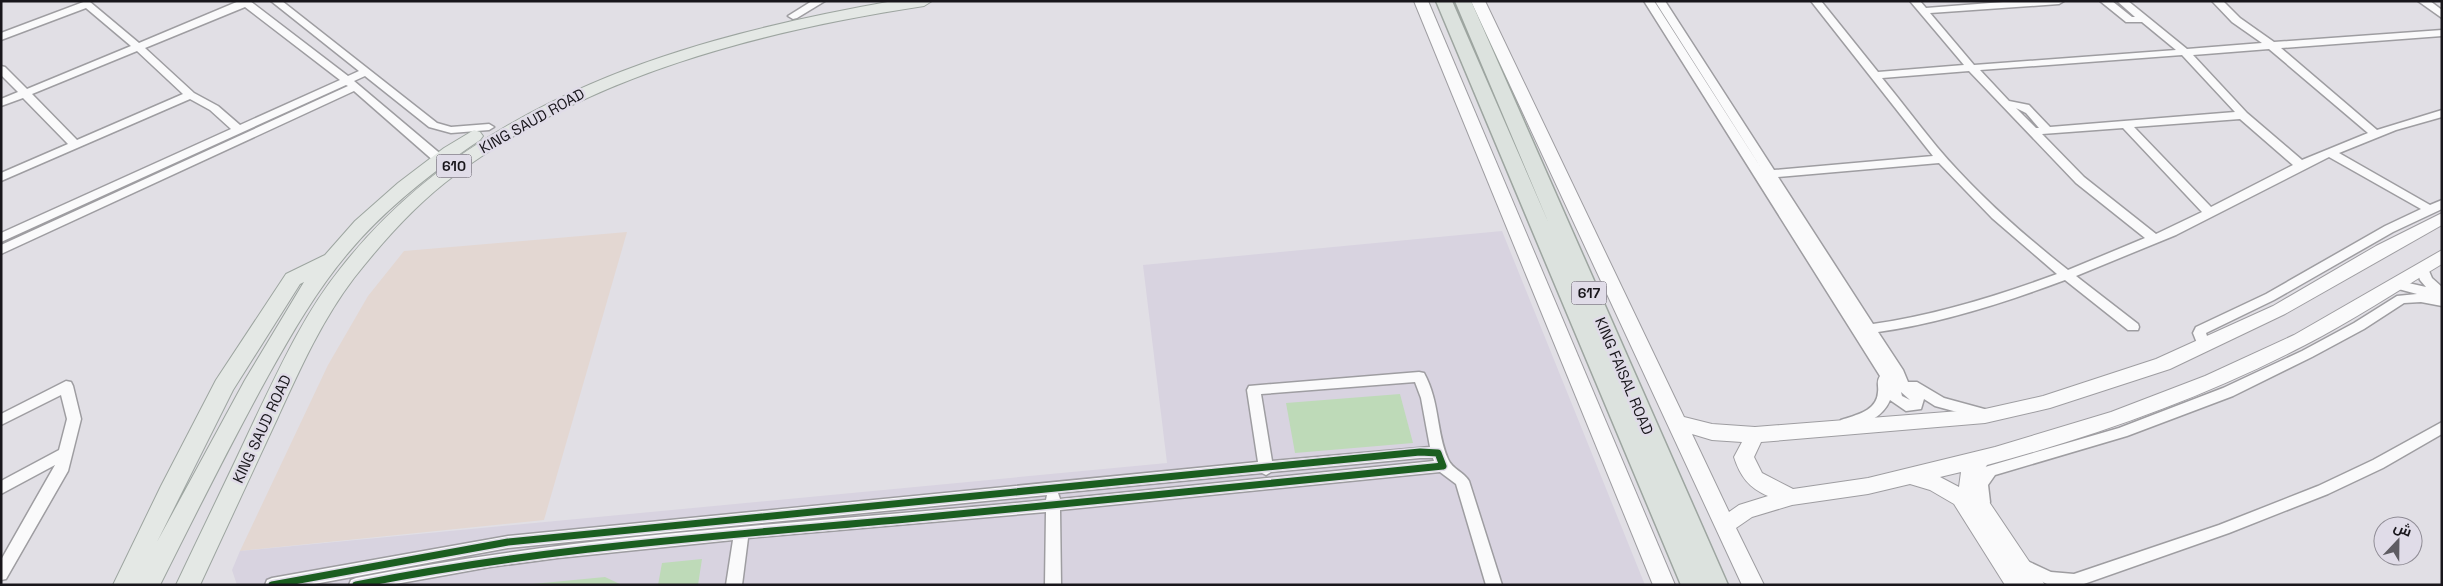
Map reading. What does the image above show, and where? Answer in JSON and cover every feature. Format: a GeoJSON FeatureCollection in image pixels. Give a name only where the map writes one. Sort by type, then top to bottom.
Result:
{"type":"FeatureCollection","features":[{"type":"Feature","properties":{"kind":"highway","name":"KING FAISAL ROAD"},"geometry":{"type":"LineString","coordinates":[[1444,1],[1694,585]]}},
{"type":"Feature","properties":{"kind":"highway","name":"KING FAISAL ROAD"},"geometry":{"type":"LineString","coordinates":[[1463,1],[1535,164],[1642,420],[1715,585]]}},
{"type":"Feature","properties":{"kind":"main road","name":"KING SAUD ROAD"},"geometry":{"type":"LineString","coordinates":[[147,585],[246,397],[306,292],[334,258],[396,193],[439,158],[489,127],[551,94],[622,64],[679,45],[794,16],[864,1]]}},
{"type":"Feature","properties":{"kind":"main road","name":"KING SAUD ROAD"},"geometry":{"type":"LineString","coordinates":[[188,585],[304,339],[321,309],[378,233],[439,178],[499,136],[581,93],[672,58],[813,23],[924,1]]}},
{"type":"Feature","properties":{"kind":"main road"},"geometry":{"type":"LineString","coordinates":[[1421,1],[1664,585]]}},
{"type":"Feature","properties":{"kind":"main road"},"geometry":{"type":"LineString","coordinates":[[1478,1],[1753,585]]}},
{"type":"Feature","properties":{"kind":"main road"},"geometry":{"type":"LineString","coordinates":[[1677,423],[1712,432],[1756,435],[1989,415],[2043,403],[2163,364],[2280,310],[2402,238],[2435,214]]}},
{"type":"Feature","properties":{"kind":"main road"},"geometry":{"type":"LineString","coordinates":[[1724,525],[1746,511],[1792,497],[1823,494],[1909,476],[1981,458],[2116,418],[2212,381],[2300,340],[2442,256]]}},
{"type":"Feature","properties":{"kind":"main road"},"geometry":{"type":"LineString","coordinates":[[125,585],[172,486],[224,386],[293,279],[334,258]]}},
{"type":"Feature","properties":{"kind":"main road"},"geometry":{"type":"LineString","coordinates":[[1756,435],[1744,457],[1748,473],[1758,482],[1792,497]]}},
{"type":"Feature","properties":{"kind":"main road"},"geometry":{"type":"LineString","coordinates":[[1981,458],[1971,472],[1969,488],[1985,509],[2034,585]]}},
{"type":"Feature","properties":{"kind":"main road"},"geometry":{"type":"LineString","coordinates":[[1909,476],[1936,484],[1961,498],[2017,585]]}},
{"type":"Feature","properties":{"kind":"street"},"geometry":{"type":"LineString","coordinates":[[276,1],[433,125],[451,130],[489,127]]}},
{"type":"Feature","properties":{"kind":"street"},"geometry":{"type":"LineString","coordinates":[[794,16],[820,1]]}},
{"type":"Feature","properties":{"kind":"street"},"geometry":{"type":"LineString","coordinates":[[1650,1],[1891,374],[1940,402],[1989,415]]}},
{"type":"Feature","properties":{"kind":"street"},"geometry":{"type":"LineString","coordinates":[[1660,1],[1764,175]]}},
{"type":"Feature","properties":{"kind":"street"},"geometry":{"type":"LineString","coordinates":[[1816,1],[1943,159],[1996,215],[2067,275],[2133,327]]}},
{"type":"Feature","properties":{"kind":"street"},"geometry":{"type":"LineString","coordinates":[[1915,1],[1971,68],[2030,132],[2080,180],[2154,239]]}},
{"type":"Feature","properties":{"kind":"street"},"geometry":{"type":"LineString","coordinates":[[1924,11],[2059,1]]}},
{"type":"Feature","properties":{"kind":"street"},"geometry":{"type":"LineString","coordinates":[[2105,1],[2130,20],[2144,19]]}},
{"type":"Feature","properties":{"kind":"street"},"geometry":{"type":"LineString","coordinates":[[2122,1],[2185,52],[2243,115],[2300,165]]}},
{"type":"Feature","properties":{"kind":"street"},"geometry":{"type":"LineString","coordinates":[[2218,1],[2236,20],[2272,46],[2375,134]]}},
{"type":"Feature","properties":{"kind":"street"},"geometry":{"type":"LineString","coordinates":[[2423,1],[2442,15]]}},
{"type":"Feature","properties":{"kind":"street"},"geometry":{"type":"LineString","coordinates":[[1,37],[86,2],[190,96],[214,108],[238,129]]}},
{"type":"Feature","properties":{"kind":"street"},"geometry":{"type":"LineString","coordinates":[[1,103],[245,2],[355,87],[439,158]]}},
{"type":"Feature","properties":{"kind":"street"},"geometry":{"type":"LineString","coordinates":[[1876,76],[2442,33]]}},
{"type":"Feature","properties":{"kind":"street"},"geometry":{"type":"LineString","coordinates":[[1,69],[75,144]]}},
{"type":"Feature","properties":{"kind":"street"},"geometry":{"type":"LineString","coordinates":[[3,235],[344,80],[366,72]]}},
{"type":"Feature","properties":{"kind":"street"},"geometry":{"type":"LineString","coordinates":[[1,250],[355,87]]}},
{"type":"Feature","properties":{"kind":"street"},"geometry":{"type":"LineString","coordinates":[[1,178],[75,144],[190,96]]}},
{"type":"Feature","properties":{"kind":"street"},"geometry":{"type":"LineString","coordinates":[[2006,104],[2016,103],[2028,109],[2047,130]]}},
{"type":"Feature","properties":{"kind":"street"},"geometry":{"type":"LineString","coordinates":[[1862,330],[1917,322],[2010,296],[2067,275],[2154,239],[2329,152],[2375,134],[2442,113]]}},
{"type":"Feature","properties":{"kind":"street"},"geometry":{"type":"LineString","coordinates":[[2030,132],[2243,115]]}},
{"type":"Feature","properties":{"kind":"street"},"geometry":{"type":"LineString","coordinates":[[2125,124],[2210,212]]}},
{"type":"Feature","properties":{"kind":"street"},"geometry":{"type":"LineString","coordinates":[[2329,152],[2435,214],[2442,204]]}},
{"type":"Feature","properties":{"kind":"street"},"geometry":{"type":"LineString","coordinates":[[1764,175],[1879,163],[1943,159]]}},
{"type":"Feature","properties":{"kind":"street"},"geometry":{"type":"LineString","coordinates":[[2422,267],[2426,280],[2442,296]]}},
{"type":"Feature","properties":{"kind":"street"},"geometry":{"type":"LineString","coordinates":[[2395,284],[2426,290],[2442,296]]}},
{"type":"Feature","properties":{"kind":"street"},"geometry":{"type":"LineString","coordinates":[[1985,509],[1979,493],[1983,476],[1990,471],[2122,432],[2228,392],[2308,354],[2359,326],[2400,299],[2421,298],[2442,302]]}},
{"type":"Feature","properties":{"kind":"street"},"geometry":{"type":"LineString","coordinates":[[1832,429],[1875,412],[1886,397],[1891,374]]}},
{"type":"Feature","properties":{"kind":"street"},"geometry":{"type":"LineString","coordinates":[[1266,469],[1254,390],[1419,377],[1428,398],[1441,460]]}},
{"type":"Feature","properties":{"kind":"street"},"geometry":{"type":"LineString","coordinates":[[1,420],[66,386],[74,419],[61,472],[1,574]]}},
{"type":"Feature","properties":{"kind":"street"},"geometry":{"type":"LineString","coordinates":[[2020,563],[2049,578],[2067,582],[2157,553],[2283,507],[2378,464],[2442,428]]}},
{"type":"Feature","properties":{"kind":"street"},"geometry":{"type":"LineString","coordinates":[[272,585],[508,542],[1054,490],[1420,452],[1441,460],[1462,481],[1494,585]]}},
{"type":"Feature","properties":{"kind":"street"},"geometry":{"type":"LineString","coordinates":[[1,488],[66,453]]}},
{"type":"Feature","properties":{"kind":"street"},"geometry":{"type":"LineString","coordinates":[[356,585],[410,573],[490,560],[611,546],[1052,506],[1441,460]]}},
{"type":"Feature","properties":{"kind":"street"},"geometry":{"type":"LineString","coordinates":[[1053,585],[1052,506],[1054,490]]}},
{"type":"Feature","properties":{"kind":"street"},"geometry":{"type":"LineString","coordinates":[[734,585],[741,533]]}},
{"type":"Feature","properties":{"kind":"shaded area"},"geometry":{"type":"Polygon","coordinates":[[[1502,231],[1645,585],[237,585],[232,570],[240,551],[1167,463],[1143,265],[1502,231]]]}},
{"type":"Feature","properties":{"kind":"shaded area"},"geometry":{"type":"Polygon","coordinates":[[[627,232],[544,520],[240,551],[328,365],[368,296],[404,251],[627,232]]]}},
{"type":"Feature","properties":{"kind":"green space"},"geometry":{"type":"Polygon","coordinates":[[[1400,394],[1413,443],[1295,453],[1286,403],[1400,394]]]}},
{"type":"Feature","properties":{"kind":"green space"},"geometry":{"type":"Polygon","coordinates":[[[702,559],[698,585],[658,585],[662,563],[702,559]]]}},
{"type":"Feature","properties":{"kind":"green space"},"geometry":{"type":"Polygon","coordinates":[[[605,577],[622,585],[522,585],[605,577]]]}},
{"type":"Feature","properties":{"kind":"cycle path"},"geometry":{"type":"LineString","coordinates":[[272,585],[508,542],[1420,452],[1438,453],[1443,466],[965,514],[693,537],[558,551],[490,560],[356,585]]}}]}
